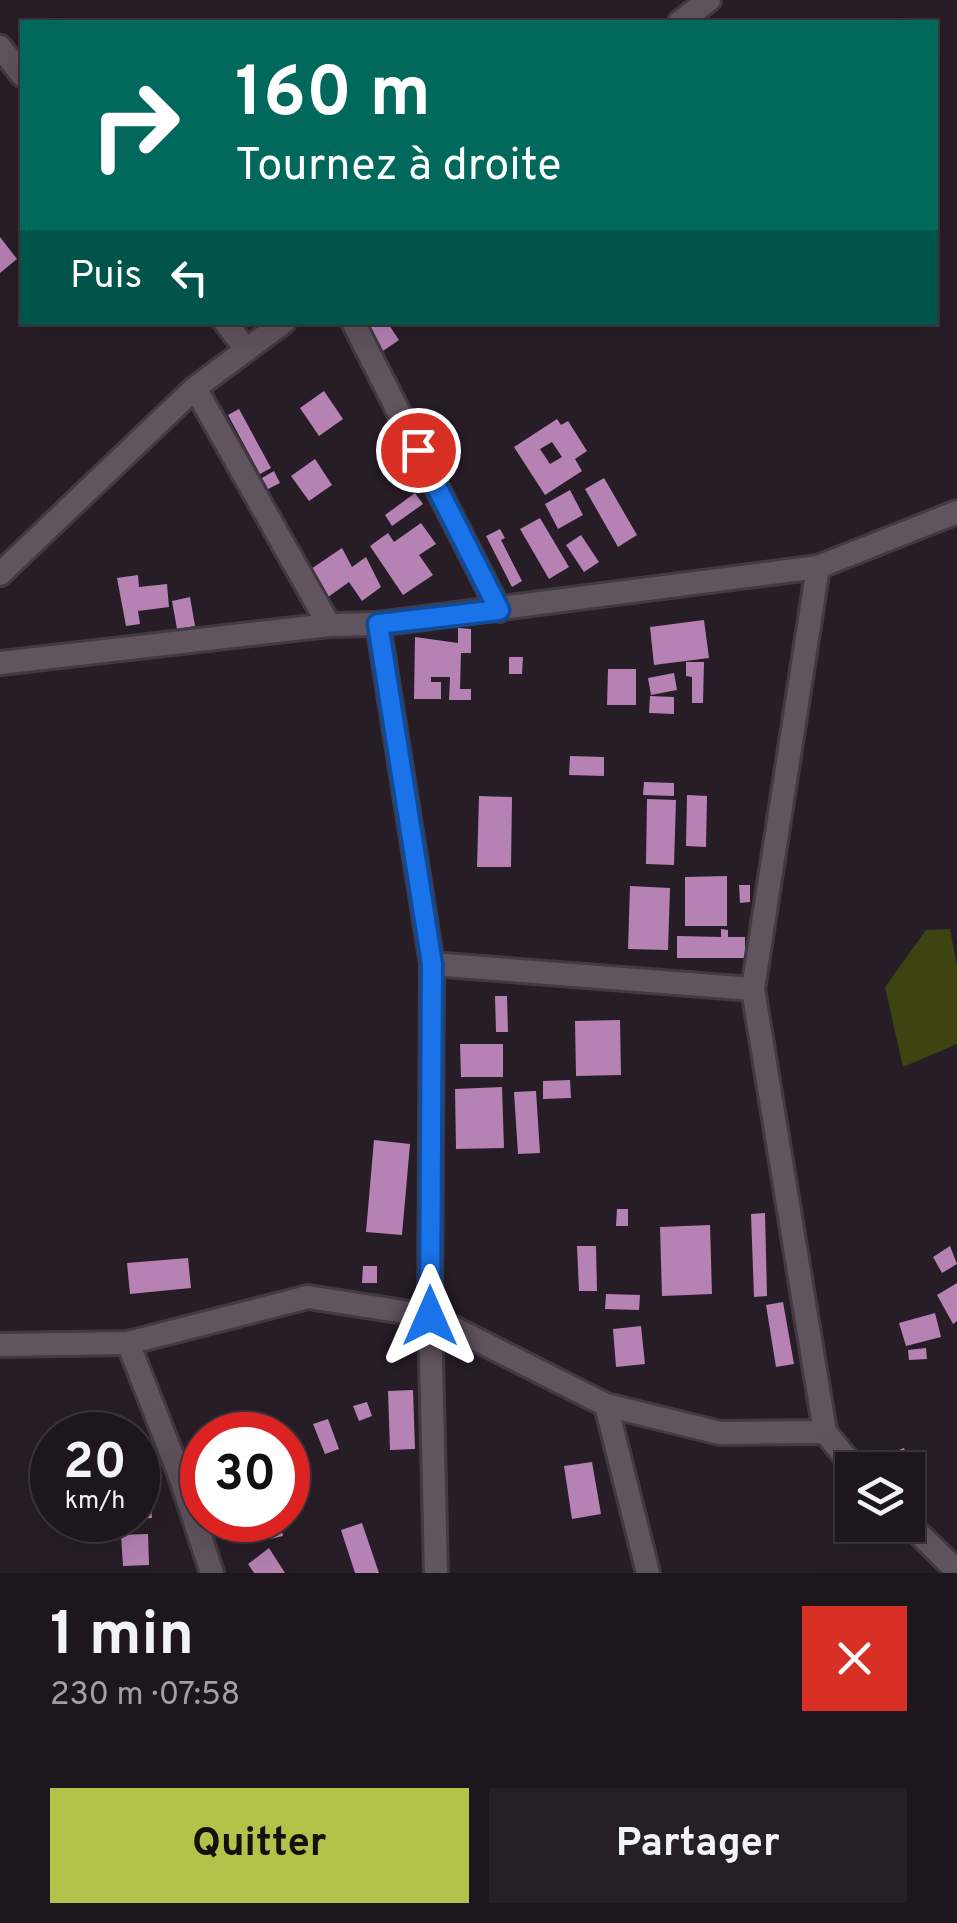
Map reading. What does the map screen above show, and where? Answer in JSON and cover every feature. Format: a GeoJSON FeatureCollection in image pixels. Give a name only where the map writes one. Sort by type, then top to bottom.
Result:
{"type":"FeatureCollection","features":[{"type":"Feature","properties":{"kind":"street"},"geometry":{"type":"LineString","coordinates":[[683,20],[709,0]]}},
{"type":"Feature","properties":{"kind":"street"},"geometry":{"type":"LineString","coordinates":[[0,47],[20,72]]}},
{"type":"Feature","properties":{"kind":"street"},"geometry":{"type":"LineString","coordinates":[[227,325],[246,348]]}},
{"type":"Feature","properties":{"kind":"street"},"geometry":{"type":"LineString","coordinates":[[0,574],[195,388],[280,325]]}},
{"type":"Feature","properties":{"kind":"street"},"geometry":{"type":"LineString","coordinates":[[355,325],[499,610]]}},
{"type":"Feature","properties":{"kind":"street"},"geometry":{"type":"LineString","coordinates":[[195,388],[329,625]]}},
{"type":"Feature","properties":{"kind":"street"},"geometry":{"type":"LineString","coordinates":[[0,663],[329,625],[378,624],[499,610],[818,568],[957,512]]}},
{"type":"Feature","properties":{"kind":"street"},"geometry":{"type":"LineString","coordinates":[[818,568],[753,989],[825,1432],[841,1452]]}},
{"type":"Feature","properties":{"kind":"street"},"geometry":{"type":"LineString","coordinates":[[378,624],[432,964],[430,1316],[436,1573]]}},
{"type":"Feature","properties":{"kind":"street"},"geometry":{"type":"LineString","coordinates":[[432,964],[753,989]]}},
{"type":"Feature","properties":{"kind":"street"},"geometry":{"type":"LineString","coordinates":[[0,1344],[128,1343],[308,1298],[430,1316],[606,1405],[720,1433],[825,1432]]}},
{"type":"Feature","properties":{"kind":"street"},"geometry":{"type":"LineString","coordinates":[[128,1343],[180,1472],[212,1573]]}},
{"type":"Feature","properties":{"kind":"street"},"geometry":{"type":"LineString","coordinates":[[606,1405],[648,1573]]}},
{"type":"Feature","properties":{"kind":"street"},"geometry":{"type":"LineString","coordinates":[[925,1540],[957,1571]]}},
{"type":"Feature","properties":{"kind":"green space"},"geometry":{"type":"Polygon","coordinates":[[[950,929],[957,966],[957,1044],[903,1067],[885,987],[926,930],[950,929]]]}},
{"type":"Feature","properties":{"kind":"building"},"geometry":{"type":"Polygon","coordinates":[[[0,237],[17,259],[0,273],[0,237]]]}},
{"type":"Feature","properties":{"kind":"building"},"geometry":{"type":"Polygon","coordinates":[[[365,325],[389,325],[399,340],[383,351],[365,325]]]}},
{"type":"Feature","properties":{"kind":"building"},"geometry":{"type":"Polygon","coordinates":[[[324,391],[343,419],[319,436],[300,408],[324,391]]]}},
{"type":"Feature","properties":{"kind":"building"},"geometry":{"type":"Polygon","coordinates":[[[239,409],[271,468],[260,474],[228,415],[239,409]]]}},
{"type":"Feature","properties":{"kind":"building"},"geometry":{"type":"Polygon","coordinates":[[[557,419],[561,425],[568,421],[587,451],[575,459],[582,471],[545,495],[514,447],[557,419]],[[552,442],[540,449],[550,464],[562,457],[552,442]]]}},
{"type":"Feature","properties":{"kind":"building"},"geometry":{"type":"Polygon","coordinates":[[[315,459],[332,485],[309,501],[291,476],[315,459]]]}},
{"type":"Feature","properties":{"kind":"building"},"geometry":{"type":"Polygon","coordinates":[[[274,471],[280,483],[268,489],[262,478],[274,471]]]}},
{"type":"Feature","properties":{"kind":"building"},"geometry":{"type":"Polygon","coordinates":[[[604,478],[637,535],[618,547],[585,489],[604,478]]]}},
{"type":"Feature","properties":{"kind":"building"},"geometry":{"type":"Polygon","coordinates":[[[570,490],[583,515],[558,529],[545,504],[570,490]]]}},
{"type":"Feature","properties":{"kind":"building"},"geometry":{"type":"Polygon","coordinates":[[[415,493],[423,504],[392,526],[385,515],[415,493]]]}},
{"type":"Feature","properties":{"kind":"building"},"geometry":{"type":"Polygon","coordinates":[[[540,518],[569,567],[549,579],[520,529],[540,518]]]}},
{"type":"Feature","properties":{"kind":"building"},"geometry":{"type":"Polygon","coordinates":[[[421,523],[436,544],[419,555],[433,575],[403,595],[370,546],[388,533],[394,542],[421,523]]]}},
{"type":"Feature","properties":{"kind":"building"},"geometry":{"type":"Polygon","coordinates":[[[500,529],[505,538],[501,540],[522,581],[512,587],[486,536],[500,529]]]}},
{"type":"Feature","properties":{"kind":"building"},"geometry":{"type":"Polygon","coordinates":[[[581,535],[599,562],[584,572],[566,545],[581,535]]]}},
{"type":"Feature","properties":{"kind":"building"},"geometry":{"type":"Polygon","coordinates":[[[342,548],[352,567],[366,557],[381,587],[362,601],[349,582],[324,600],[305,573],[342,548]]]}},
{"type":"Feature","properties":{"kind":"building"},"geometry":{"type":"Polygon","coordinates":[[[138,575],[139,587],[167,584],[169,607],[138,611],[140,624],[126,626],[117,578],[138,575]]]}},
{"type":"Feature","properties":{"kind":"building"},"geometry":{"type":"Polygon","coordinates":[[[190,597],[195,626],[177,629],[172,601],[190,597]]]}},
{"type":"Feature","properties":{"kind":"building"},"geometry":{"type":"Polygon","coordinates":[[[704,620],[709,658],[654,665],[650,627],[704,620]]]}},
{"type":"Feature","properties":{"kind":"building"},"geometry":{"type":"Polygon","coordinates":[[[458,628],[471,629],[471,653],[461,653],[460,689],[471,689],[471,700],[449,700],[450,677],[431,677],[431,682],[441,682],[441,699],[414,699],[415,637],[458,643],[458,628]]]}},
{"type":"Feature","properties":{"kind":"building"},"geometry":{"type":"Polygon","coordinates":[[[509,657],[523,657],[522,674],[509,674],[509,657]]]}},
{"type":"Feature","properties":{"kind":"building"},"geometry":{"type":"Polygon","coordinates":[[[686,662],[704,662],[703,703],[692,703],[692,677],[686,676],[686,662]]]}},
{"type":"Feature","properties":{"kind":"building"},"geometry":{"type":"Polygon","coordinates":[[[608,669],[636,669],[636,705],[607,705],[608,669]]]}},
{"type":"Feature","properties":{"kind":"building"},"geometry":{"type":"Polygon","coordinates":[[[674,673],[677,690],[651,695],[648,678],[674,673]]]}},
{"type":"Feature","properties":{"kind":"building"},"geometry":{"type":"Polygon","coordinates":[[[650,696],[674,697],[674,714],[649,713],[650,696]]]}},
{"type":"Feature","properties":{"kind":"building"},"geometry":{"type":"Polygon","coordinates":[[[570,756],[604,757],[604,776],[569,775],[570,756]]]}},
{"type":"Feature","properties":{"kind":"building"},"geometry":{"type":"Polygon","coordinates":[[[644,782],[674,783],[674,796],[643,795],[644,782]]]}},
{"type":"Feature","properties":{"kind":"building"},"geometry":{"type":"Polygon","coordinates":[[[687,795],[707,796],[706,847],[686,846],[687,795]]]}},
{"type":"Feature","properties":{"kind":"building"},"geometry":{"type":"Polygon","coordinates":[[[479,796],[512,797],[511,867],[477,867],[479,796]]]}},
{"type":"Feature","properties":{"kind":"building"},"geometry":{"type":"Polygon","coordinates":[[[647,799],[676,800],[674,865],[646,864],[647,799]]]}},
{"type":"Feature","properties":{"kind":"building"},"geometry":{"type":"Polygon","coordinates":[[[727,876],[727,926],[685,926],[685,877],[727,876]]]}},
{"type":"Feature","properties":{"kind":"building"},"geometry":{"type":"Polygon","coordinates":[[[739,885],[750,885],[750,902],[740,903],[739,885]]]}},
{"type":"Feature","properties":{"kind":"building"},"geometry":{"type":"Polygon","coordinates":[[[630,886],[670,888],[668,950],[628,949],[630,886]]]}},
{"type":"Feature","properties":{"kind":"building"},"geometry":{"type":"Polygon","coordinates":[[[721,929],[728,930],[728,937],[745,937],[745,958],[677,958],[677,936],[721,937],[721,929]]]}},
{"type":"Feature","properties":{"kind":"building"},"geometry":{"type":"Polygon","coordinates":[[[495,996],[507,996],[508,1032],[496,1032],[495,996]]]}},
{"type":"Feature","properties":{"kind":"building"},"geometry":{"type":"Polygon","coordinates":[[[620,1020],[621,1075],[576,1076],[575,1021],[620,1020]]]}},
{"type":"Feature","properties":{"kind":"building"},"geometry":{"type":"Polygon","coordinates":[[[460,1044],[503,1044],[503,1077],[461,1077],[460,1044]]]}},
{"type":"Feature","properties":{"kind":"building"},"geometry":{"type":"Polygon","coordinates":[[[570,1080],[571,1098],[543,1099],[543,1081],[570,1080]]]}},
{"type":"Feature","properties":{"kind":"building"},"geometry":{"type":"Polygon","coordinates":[[[502,1087],[504,1148],[456,1149],[455,1089],[502,1087]]]}},
{"type":"Feature","properties":{"kind":"building"},"geometry":{"type":"Polygon","coordinates":[[[536,1091],[540,1153],[518,1154],[514,1092],[536,1091]]]}},
{"type":"Feature","properties":{"kind":"building"},"geometry":{"type":"Polygon","coordinates":[[[374,1140],[410,1144],[402,1235],[366,1232],[374,1140]]]}},
{"type":"Feature","properties":{"kind":"building"},"geometry":{"type":"Polygon","coordinates":[[[617,1209],[628,1209],[628,1226],[616,1226],[617,1209]]]}},
{"type":"Feature","properties":{"kind":"building"},"geometry":{"type":"Polygon","coordinates":[[[765,1213],[767,1296],[754,1297],[751,1214],[765,1213]]]}},
{"type":"Feature","properties":{"kind":"building"},"geometry":{"type":"Polygon","coordinates":[[[710,1225],[712,1294],[662,1296],[660,1227],[710,1225]]]}},
{"type":"Feature","properties":{"kind":"building"},"geometry":{"type":"Polygon","coordinates":[[[577,1246],[596,1246],[597,1291],[579,1291],[577,1246]]]}},
{"type":"Feature","properties":{"kind":"building"},"geometry":{"type":"Polygon","coordinates":[[[950,1246],[957,1264],[942,1273],[933,1257],[950,1246]]]}},
{"type":"Feature","properties":{"kind":"building"},"geometry":{"type":"Polygon","coordinates":[[[188,1258],[191,1288],[130,1294],[127,1263],[188,1258]]]}},
{"type":"Feature","properties":{"kind":"building"},"geometry":{"type":"Polygon","coordinates":[[[363,1266],[377,1266],[377,1283],[362,1283],[363,1266]]]}},
{"type":"Feature","properties":{"kind":"building"},"geometry":{"type":"Polygon","coordinates":[[[957,1283],[957,1321],[953,1324],[937,1295],[957,1283]]]}},
{"type":"Feature","properties":{"kind":"building"},"geometry":{"type":"Polygon","coordinates":[[[606,1294],[640,1295],[639,1310],[605,1309],[606,1294]]]}},
{"type":"Feature","properties":{"kind":"building"},"geometry":{"type":"Polygon","coordinates":[[[783,1302],[794,1364],[776,1367],[766,1305],[783,1302]]]}},
{"type":"Feature","properties":{"kind":"building"},"geometry":{"type":"Polygon","coordinates":[[[935,1313],[941,1337],[906,1346],[899,1323],[935,1313]]]}},
{"type":"Feature","properties":{"kind":"building"},"geometry":{"type":"Polygon","coordinates":[[[641,1326],[645,1364],[616,1367],[613,1329],[641,1326]]]}},
{"type":"Feature","properties":{"kind":"building"},"geometry":{"type":"Polygon","coordinates":[[[926,1348],[927,1359],[909,1360],[908,1350],[926,1348]]]}},
{"type":"Feature","properties":{"kind":"building"},"geometry":{"type":"Polygon","coordinates":[[[413,1390],[415,1449],[390,1450],[388,1391],[413,1390]]]}},
{"type":"Feature","properties":{"kind":"building"},"geometry":{"type":"Polygon","coordinates":[[[367,1402],[372,1416],[359,1421],[353,1406],[367,1402]]]}},
{"type":"Feature","properties":{"kind":"building"},"geometry":{"type":"Polygon","coordinates":[[[328,1419],[339,1449],[325,1454],[313,1424],[328,1419]]]}},
{"type":"Feature","properties":{"kind":"building"},"geometry":{"type":"Polygon","coordinates":[[[592,1462],[601,1514],[572,1519],[564,1466],[592,1462]]]}},
{"type":"Feature","properties":{"kind":"building"},"geometry":{"type":"Polygon","coordinates":[[[362,1523],[379,1573],[355,1573],[341,1530],[362,1523]]]}},
{"type":"Feature","properties":{"kind":"building"},"geometry":{"type":"Polygon","coordinates":[[[121,1542],[148,1542],[149,1565],[123,1566],[121,1542]]]}},
{"type":"Feature","properties":{"kind":"building"},"geometry":{"type":"Polygon","coordinates":[[[269,1548],[285,1573],[254,1573],[248,1564],[269,1548]]]}},
{"type":"Feature","properties":{"kind":"route"},"geometry":{"type":"LineString","coordinates":[[418,450],[499,610],[378,624],[432,964],[430,1316]]}}]}
